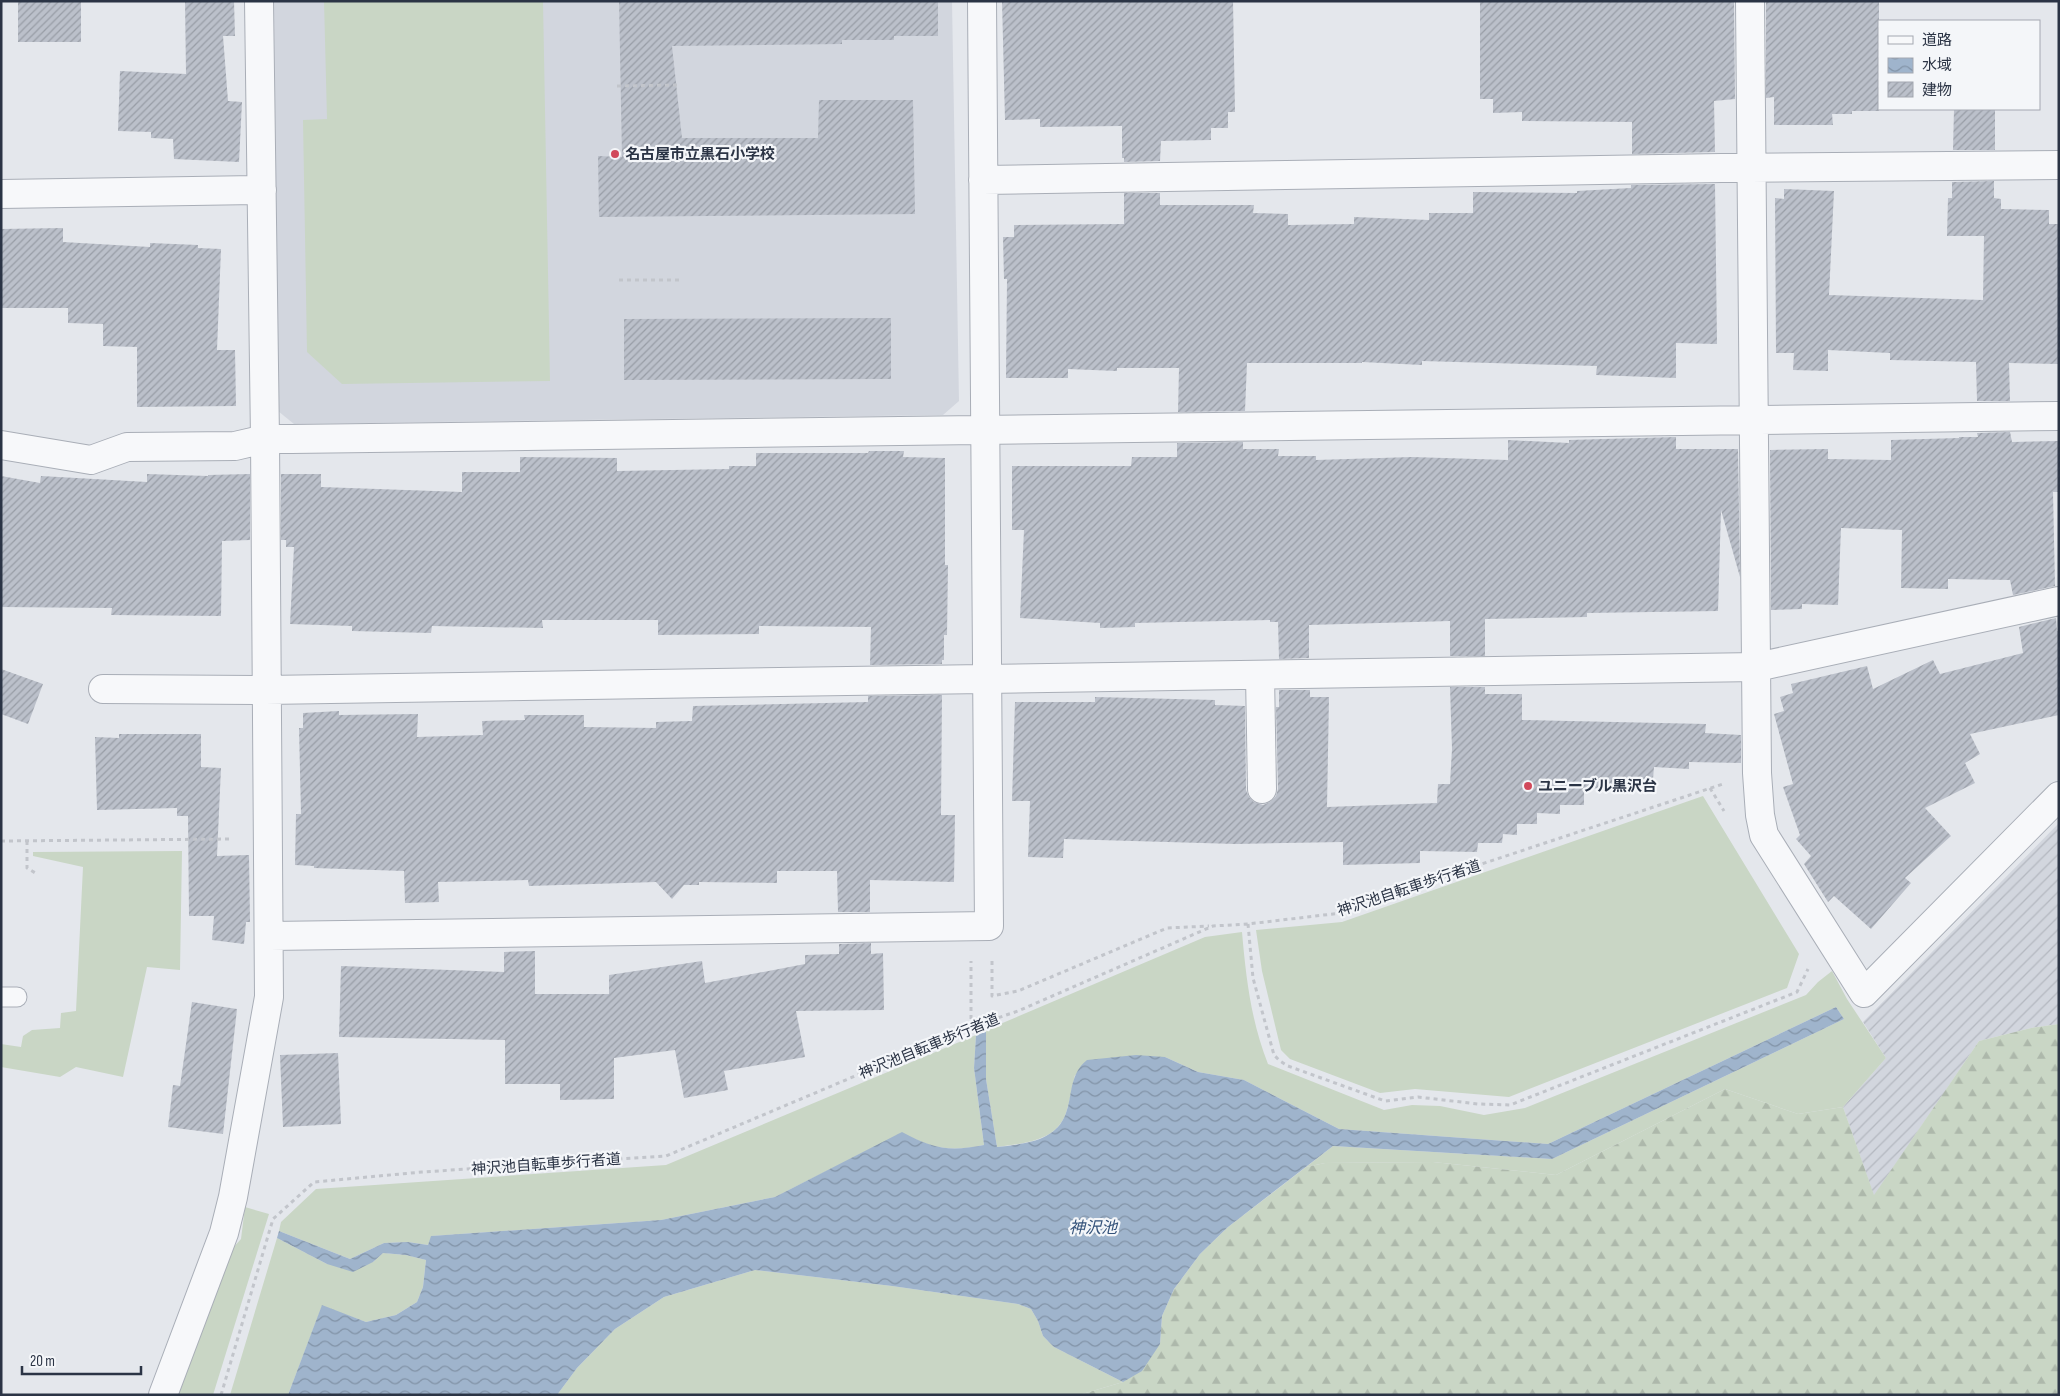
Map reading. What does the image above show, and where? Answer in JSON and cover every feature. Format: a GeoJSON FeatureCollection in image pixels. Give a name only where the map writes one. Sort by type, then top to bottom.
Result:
{"type":"FeatureCollection","features":[{"type":"Feature","properties":{"kind":"street"},"geometry":{"type":"LineString","coordinates":[[163,1395],[224,1233],[233,1197],[269,997],[270,936],[259,1]]}},
{"type":"Feature","properties":{"kind":"street"},"geometry":{"type":"LineString","coordinates":[[270,936],[989,926],[982,1]]}},
{"type":"Feature","properties":{"kind":"street"},"geometry":{"type":"LineString","coordinates":[[1750,1],[1757,773],[1760,815],[1764,835],[1864,993],[2059,796]]}},
{"type":"Feature","properties":{"kind":"street"},"geometry":{"type":"LineString","coordinates":[[983,180],[2059,165]]}},
{"type":"Feature","properties":{"kind":"street"},"geometry":{"type":"LineString","coordinates":[[1,194],[262,190]]}},
{"type":"Feature","properties":{"kind":"street"},"geometry":{"type":"LineString","coordinates":[[1,445],[91,460],[127,447],[235,446],[265,440],[2059,416]]}},
{"type":"Feature","properties":{"kind":"street"},"geometry":{"type":"LineString","coordinates":[[103,689],[266,690],[1757,667],[2059,601]]}},
{"type":"Feature","properties":{"kind":"street"},"geometry":{"type":"LineString","coordinates":[[1260,675],[1262,788]]}},
{"type":"Feature","properties":{"kind":"path"},"geometry":{"type":"LineString","coordinates":[[617,86],[677,85]]}},
{"type":"Feature","properties":{"kind":"path"},"geometry":{"type":"LineString","coordinates":[[619,280],[681,280]]}},
{"type":"Feature","properties":{"kind":"path","name":"神沢池自転車歩行者道"},"geometry":{"type":"LineString","coordinates":[[221,1395],[273,1219],[314,1182],[422,1172],[666,1156],[971,1027],[1018,1011],[1213,926],[1248,924],[1341,913],[1388,895],[1757,773]]}},
{"type":"Feature","properties":{"kind":"path"},"geometry":{"type":"LineString","coordinates":[[1710,788],[1725,814]]}},
{"type":"Feature","properties":{"kind":"path"},"geometry":{"type":"LineString","coordinates":[[1,841],[268,839]]}},
{"type":"Feature","properties":{"kind":"path"},"geometry":{"type":"LineString","coordinates":[[27,841],[27,868],[37,874]]}},
{"type":"Feature","properties":{"kind":"path"},"geometry":{"type":"LineString","coordinates":[[1248,924],[1253,978],[1274,1056],[1288,1066],[1385,1101],[1418,1097],[1478,1104],[1510,1105],[1797,992],[1808,967]]}},
{"type":"Feature","properties":{"kind":"path"},"geometry":{"type":"LineString","coordinates":[[992,960],[992,996],[1018,991],[1167,928],[1213,926]]}},
{"type":"Feature","properties":{"kind":"path"},"geometry":{"type":"LineString","coordinates":[[971,982],[971,1027]]}},
{"type":"Feature","properties":{"kind":"shaded area","name":"名古屋市立黒石小学校"},"geometry":{"type":"Polygon","coordinates":[[[274,1],[952,1],[959,401],[943,415],[294,424],[278,411],[274,1]]]}},
{"type":"Feature","properties":{"kind":"shaded area"},"geometry":{"type":"Polygon","coordinates":[[[2059,823],[2059,1024],[2031,1028],[1979,1041],[1874,1196],[1843,1107],[1886,1058],[1863,1022],[2059,823]]]}},
{"type":"Feature","properties":{"kind":"green space"},"geometry":{"type":"Polygon","coordinates":[[[324,1],[543,1],[550,381],[342,384],[307,352],[303,120],[327,119],[324,1]]]}},
{"type":"Feature","properties":{"kind":"green space"},"geometry":{"type":"Polygon","coordinates":[[[1703,796],[1799,954],[1787,988],[1509,1097],[1415,1089],[1380,1093],[1290,1059],[1281,1050],[1262,971],[1256,930],[1342,922],[1703,796]]]}},
{"type":"Feature","properties":{"kind":"green space"},"geometry":{"type":"Polygon","coordinates":[[[182,851],[180,970],[147,967],[123,1077],[76,1067],[60,1077],[1,1067],[1,1044],[21,1047],[23,1036],[32,1030],[60,1028],[61,1013],[76,1011],[83,867],[33,856],[33,852],[182,851]]]}},
{"type":"Feature","properties":{"kind":"green space"},"geometry":{"type":"Polygon","coordinates":[[[1242,932],[1250,999],[1257,1032],[1268,1064],[1384,1110],[1412,1105],[1440,1106],[1484,1115],[1525,1108],[1806,995],[1832,971],[1847,999],[1886,1058],[1843,1107],[1798,1114],[1725,1089],[1556,1175],[1433,1162],[1325,1163],[1306,1167],[1333,1146],[1552,1159],[1844,1019],[1836,1007],[1548,1144],[1339,1129],[1244,1080],[1198,1072],[1165,1057],[1075,1075],[1066,1113],[1055,1130],[1028,1142],[997,1147],[986,1079],[986,1030],[1205,937],[1242,932]]]}},
{"type":"Feature","properties":{"kind":"green space"},"geometry":{"type":"Polygon","coordinates":[[[2059,1024],[2059,1395],[1079,1395],[1123,1382],[1160,1344],[1162,1316],[1174,1289],[1200,1254],[1228,1227],[1306,1167],[1325,1163],[1433,1162],[1556,1175],[1725,1089],[1798,1114],[1843,1107],[1874,1195],[1979,1041],[2031,1028],[2059,1024]]]}},
{"type":"Feature","properties":{"kind":"green space"},"geometry":{"type":"Polygon","coordinates":[[[976,1035],[974,1068],[984,1145],[942,1148],[923,1143],[902,1133],[775,1197],[661,1220],[432,1236],[428,1245],[408,1242],[384,1243],[350,1259],[279,1231],[281,1222],[316,1189],[666,1165],[976,1035]]]}},
{"type":"Feature","properties":{"kind":"green space"},"geometry":{"type":"Polygon","coordinates":[[[245,1207],[269,1214],[213,1395],[177,1395],[230,1251],[241,1239],[245,1207]]]}},
{"type":"Feature","properties":{"kind":"green space"},"geometry":{"type":"Polygon","coordinates":[[[277,1238],[327,1264],[373,1262],[383,1253],[406,1255],[426,1260],[423,1287],[417,1302],[396,1315],[366,1322],[322,1306],[288,1395],[230,1395],[277,1238]]]}},
{"type":"Feature","properties":{"kind":"green space"},"geometry":{"type":"Polygon","coordinates":[[[755,1270],[892,1286],[1018,1304],[1031,1309],[1038,1321],[1043,1336],[1054,1347],[1123,1382],[1079,1395],[557,1395],[577,1368],[615,1329],[664,1297],[755,1270]]]}},
{"type":"Feature","properties":{"kind":"water","name":"神沢池"},"geometry":{"type":"Polygon","coordinates":[[[1836,1007],[1844,1019],[1552,1159],[1333,1146],[1228,1227],[1200,1254],[1174,1289],[1162,1316],[1160,1344],[1142,1371],[1123,1382],[1054,1347],[1043,1336],[1038,1321],[1031,1309],[1018,1304],[892,1286],[755,1270],[664,1297],[615,1329],[577,1368],[557,1395],[288,1395],[322,1305],[366,1322],[396,1315],[417,1302],[423,1287],[426,1260],[406,1255],[383,1253],[373,1262],[353,1272],[327,1264],[277,1238],[279,1231],[350,1259],[384,1243],[408,1242],[428,1245],[431,1236],[661,1220],[775,1197],[902,1132],[942,1148],[984,1145],[974,1068],[976,1035],[986,1030],[986,1079],[997,1147],[1028,1143],[1047,1136],[1055,1130],[1066,1113],[1076,1075],[1081,1065],[1087,1060],[1136,1055],[1165,1057],[1198,1072],[1244,1080],[1339,1129],[1548,1144],[1836,1007]]]}},
{"type":"Feature","properties":{"kind":"building"},"geometry":{"type":"Polygon","coordinates":[[[18,1],[81,1],[81,42],[18,42],[18,1]]]}},
{"type":"Feature","properties":{"kind":"building"},"geometry":{"type":"Polygon","coordinates":[[[185,1],[234,1],[235,36],[223,36],[228,101],[242,102],[239,162],[174,159],[173,139],[151,138],[151,132],[118,131],[120,71],[186,74],[185,1]]]}},
{"type":"Feature","properties":{"kind":"building"},"geometry":{"type":"Polygon","coordinates":[[[619,1],[938,1],[938,36],[894,36],[894,40],[842,40],[842,44],[672,46],[682,138],[818,138],[819,100],[913,100],[915,214],[599,217],[598,156],[622,157],[619,1]]]}},
{"type":"Feature","properties":{"kind":"building"},"geometry":{"type":"Polygon","coordinates":[[[1002,1],[1233,1],[1235,112],[1228,112],[1228,128],[1211,128],[1211,140],[1161,141],[1160,161],[1124,162],[1124,158],[1122,158],[1122,126],[1040,127],[1040,119],[1005,120],[1002,1]]]}},
{"type":"Feature","properties":{"kind":"building"},"geometry":{"type":"Polygon","coordinates":[[[1480,1],[1734,1],[1735,99],[1714,101],[1715,152],[1632,154],[1632,122],[1522,121],[1522,112],[1493,113],[1493,99],[1480,99],[1480,1]]]}},
{"type":"Feature","properties":{"kind":"building"},"geometry":{"type":"Polygon","coordinates":[[[1766,1],[1879,1],[1879,111],[1852,111],[1852,114],[1832,114],[1833,125],[1774,125],[1774,97],[1766,98],[1766,1]]]}},
{"type":"Feature","properties":{"kind":"building"},"geometry":{"type":"Polygon","coordinates":[[[1954,110],[1995,110],[1995,150],[1953,150],[1954,110]]]}},
{"type":"Feature","properties":{"kind":"building"},"geometry":{"type":"Polygon","coordinates":[[[1994,181],[1994,198],[2001,199],[2001,209],[2049,210],[2049,224],[2059,224],[2059,364],[2009,363],[2010,401],[1977,401],[1976,362],[1890,360],[1890,353],[1828,350],[1828,371],[1793,370],[1794,353],[1776,353],[1775,198],[1784,199],[1784,189],[1834,191],[1829,295],[1983,300],[1984,236],[1947,236],[1948,198],[1952,198],[1952,182],[1994,181]]]}},
{"type":"Feature","properties":{"kind":"building"},"geometry":{"type":"Polygon","coordinates":[[[1715,184],[1717,344],[1676,343],[1676,378],[1596,375],[1597,366],[1422,361],[1422,365],[1362,362],[1247,363],[1245,411],[1178,412],[1179,368],[1117,368],[1117,371],[1068,369],[1068,378],[1006,378],[1007,279],[1004,279],[1003,237],[1014,237],[1014,225],[1124,224],[1124,193],[1160,193],[1160,205],[1254,205],[1253,213],[1288,214],[1288,225],[1354,224],[1354,217],[1429,220],[1429,213],[1473,213],[1473,192],[1577,193],[1577,191],[1631,188],[1631,185],[1715,184]]]}},
{"type":"Feature","properties":{"kind":"building"},"geometry":{"type":"Polygon","coordinates":[[[63,228],[63,242],[150,247],[150,243],[198,245],[198,248],[221,249],[217,350],[235,350],[236,406],[137,407],[137,347],[103,346],[103,324],[68,323],[68,308],[1,308],[1,229],[63,228]]]}},
{"type":"Feature","properties":{"kind":"building"},"geometry":{"type":"Polygon","coordinates":[[[891,318],[891,379],[624,380],[624,319],[891,318]]]}},
{"type":"Feature","properties":{"kind":"building"},"geometry":{"type":"Polygon","coordinates":[[[2010,432],[2012,442],[2059,441],[2059,492],[2053,492],[2055,586],[2013,595],[2010,580],[1948,579],[1948,589],[1901,588],[1902,530],[1841,528],[1838,605],[1802,604],[1802,609],[1771,610],[1770,450],[1828,449],[1828,459],[1891,460],[1891,440],[1978,437],[1977,433],[2010,432]]]}},
{"type":"Feature","properties":{"kind":"building"},"geometry":{"type":"Polygon","coordinates":[[[1676,437],[1676,449],[1738,449],[1740,577],[1721,510],[1718,611],[1587,613],[1587,617],[1485,619],[1485,656],[1450,656],[1450,621],[1309,625],[1309,658],[1279,659],[1278,622],[1270,622],[1270,620],[1135,623],[1135,627],[1100,628],[1100,623],[1020,618],[1024,530],[1012,530],[1012,466],[1131,466],[1132,457],[1177,457],[1177,443],[1243,442],[1243,449],[1279,449],[1278,456],[1316,456],[1316,460],[1412,457],[1508,460],[1508,440],[1569,443],[1569,440],[1676,437]]]}},
{"type":"Feature","properties":{"kind":"building"},"geometry":{"type":"Polygon","coordinates":[[[869,451],[904,451],[903,457],[945,458],[945,565],[948,565],[947,635],[944,635],[944,660],[942,660],[942,664],[870,665],[871,627],[759,626],[759,634],[658,635],[658,620],[542,620],[543,628],[432,626],[431,633],[352,631],[352,626],[290,624],[294,547],[286,547],[286,540],[281,540],[281,474],[321,474],[321,487],[462,492],[462,472],[520,472],[520,457],[617,458],[617,471],[729,469],[729,466],[756,466],[756,453],[868,453],[869,451]]]}},
{"type":"Feature","properties":{"kind":"building"},"geometry":{"type":"Polygon","coordinates":[[[147,474],[208,476],[250,474],[250,540],[222,541],[221,616],[111,615],[112,608],[1,607],[1,476],[40,483],[41,476],[147,482],[147,474]]]}},
{"type":"Feature","properties":{"kind":"building"},"geometry":{"type":"Polygon","coordinates":[[[2056,618],[2057,631],[2059,631],[2059,715],[1970,734],[1980,754],[1965,763],[1975,783],[1925,808],[1951,836],[1905,878],[1911,883],[1871,929],[1834,896],[1828,902],[1804,864],[1811,856],[1796,839],[1800,835],[1783,787],[1793,784],[1774,714],[1784,711],[1780,697],[1793,693],[1791,684],[1867,666],[1873,689],[1933,660],[1940,674],[2023,653],[2019,627],[2056,618]]]}},
{"type":"Feature","properties":{"kind":"building"},"geometry":{"type":"Polygon","coordinates":[[[1,669],[43,684],[28,724],[1,714],[1,669]]]}},
{"type":"Feature","properties":{"kind":"building"},"geometry":{"type":"Polygon","coordinates":[[[1450,687],[1485,687],[1485,694],[1522,694],[1522,720],[1706,724],[1705,733],[1741,735],[1741,763],[1689,762],[1689,769],[1654,767],[1653,779],[1620,778],[1619,789],[1584,788],[1584,805],[1560,805],[1560,814],[1537,813],[1537,824],[1517,824],[1517,835],[1503,834],[1502,843],[1478,843],[1477,852],[1420,851],[1420,863],[1343,865],[1343,842],[1236,844],[1064,839],[1063,858],[1028,857],[1030,801],[1012,801],[1015,702],[1095,702],[1095,697],[1215,700],[1215,705],[1245,706],[1246,790],[1254,802],[1263,805],[1270,802],[1276,796],[1278,789],[1276,707],[1279,707],[1279,690],[1310,690],[1310,697],[1329,697],[1327,807],[1437,803],[1438,784],[1450,784],[1452,749],[1450,687]]]}},
{"type":"Feature","properties":{"kind":"building"},"geometry":{"type":"Polygon","coordinates":[[[942,695],[941,815],[955,815],[954,882],[870,880],[870,912],[838,912],[837,871],[777,871],[777,883],[699,882],[699,885],[684,885],[672,899],[656,882],[529,886],[528,880],[438,882],[439,902],[405,903],[404,871],[314,868],[314,866],[295,865],[296,814],[301,814],[299,728],[303,728],[303,713],[339,711],[339,715],[418,714],[417,737],[483,735],[482,721],[525,720],[524,715],[584,715],[584,727],[656,728],[656,722],[692,721],[693,706],[868,702],[868,696],[942,695]]]}},
{"type":"Feature","properties":{"kind":"building"},"geometry":{"type":"Polygon","coordinates":[[[119,734],[201,734],[201,767],[221,768],[217,856],[249,855],[250,922],[246,922],[244,944],[212,940],[214,916],[189,916],[188,816],[177,816],[177,808],[97,810],[95,737],[119,738],[119,734]]]}},
{"type":"Feature","properties":{"kind":"building"},"geometry":{"type":"Polygon","coordinates":[[[871,943],[871,954],[883,953],[884,1010],[796,1011],[805,1057],[724,1071],[728,1090],[684,1098],[675,1050],[614,1058],[614,1099],[560,1100],[560,1084],[505,1084],[505,1040],[339,1037],[341,966],[504,972],[504,952],[535,951],[535,994],[609,994],[609,975],[702,961],[705,983],[805,964],[805,955],[839,954],[839,944],[871,943]]]}},
{"type":"Feature","properties":{"kind":"building"},"geometry":{"type":"Polygon","coordinates":[[[192,1002],[237,1009],[223,1134],[168,1127],[173,1085],[180,1086],[192,1002]]]}},
{"type":"Feature","properties":{"kind":"building"},"geometry":{"type":"Polygon","coordinates":[[[338,1053],[341,1124],[283,1127],[280,1055],[338,1053]]]}},
{"type":"Feature","properties":{"kind":"place","name":"名古屋市立黒石小学校"},"geometry":{"type":"Point","coordinates":[615,154]}},
{"type":"Feature","properties":{"kind":"place","name":"ユニーブル黒沢台"},"geometry":{"type":"Point","coordinates":[1528,786]}}]}
